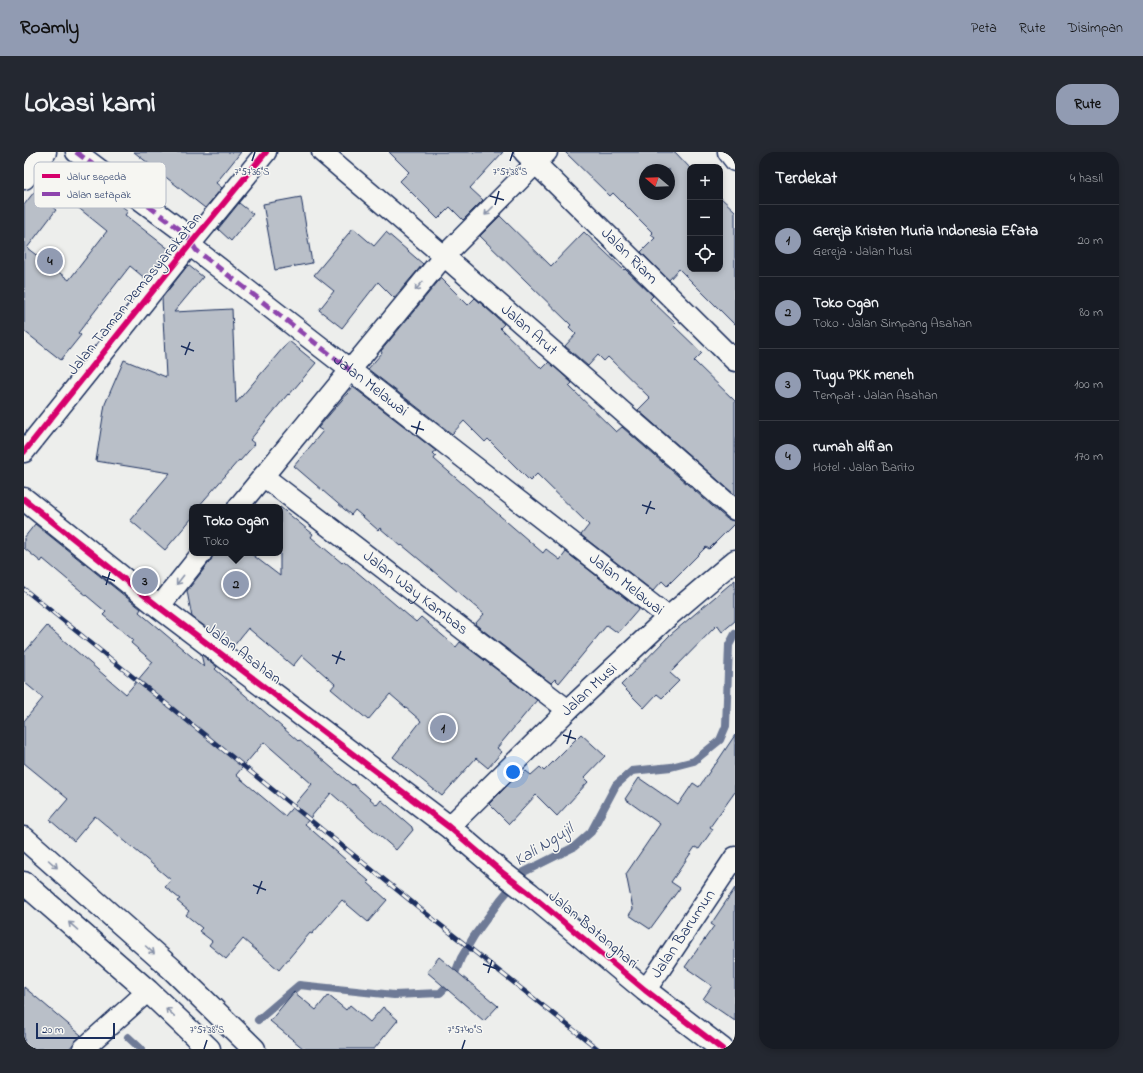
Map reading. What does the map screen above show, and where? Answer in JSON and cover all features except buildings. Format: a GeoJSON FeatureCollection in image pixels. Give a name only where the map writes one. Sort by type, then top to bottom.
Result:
{"type":"FeatureCollection","features":[{"type":"Feature","properties":{"kind":"street"},"geometry":{"type":"LineString","coordinates":[[37,162],[45,152]]}},
{"type":"Feature","properties":{"kind":"street","name":"Jalan Melawai"},"geometry":{"type":"LineString","coordinates":[[76,152],[89,162]]}},
{"type":"Feature","properties":{"kind":"street","name":"Jalan Taman Pemasyarakatan"},"geometry":{"type":"LineString","coordinates":[[24,452],[266,152]]}},
{"type":"Feature","properties":{"kind":"street","name":"Jalan Arut"},"geometry":{"type":"LineString","coordinates":[[322,152],[444,256],[735,510]]}},
{"type":"Feature","properties":{"kind":"street"},"geometry":{"type":"LineString","coordinates":[[728,152],[735,161]]}},
{"type":"Feature","properties":{"kind":"street"},"geometry":{"type":"LineString","coordinates":[[240,504],[444,256],[536,156]]}},
{"type":"Feature","properties":{"kind":"street","name":"Jalan Riam"},"geometry":{"type":"LineString","coordinates":[[536,156],[735,362]]}},
{"type":"Feature","properties":{"kind":"street"},"geometry":{"type":"LineString","coordinates":[[24,178],[34,166]]}},
{"type":"Feature","properties":{"kind":"street","name":"Jalan Melawai"},"geometry":{"type":"LineString","coordinates":[[151,208],[186,234],[196,250],[668,617]]}},
{"type":"Feature","properties":{"kind":"street","name":"Jalan Way Kambas"},"geometry":{"type":"LineString","coordinates":[[263,476],[568,710]]}},
{"type":"Feature","properties":{"kind":"street","name":"Jalan Asahan"},"geometry":{"type":"LineString","coordinates":[[24,499],[159,607],[449,827]]}},
{"type":"Feature","properties":{"kind":"street"},"geometry":{"type":"LineString","coordinates":[[159,607],[200,556]]}},
{"type":"Feature","properties":{"kind":"street","name":"Jalan Musi"},"geometry":{"type":"LineString","coordinates":[[449,827],[568,710],[668,617],[735,560]]}},
{"type":"Feature","properties":{"kind":"street","name":"Jalan Batanghari"},"geometry":{"type":"LineString","coordinates":[[449,827],[645,990],[722,1049]]}},
{"type":"Feature","properties":{"kind":"street"},"geometry":{"type":"LineString","coordinates":[[24,838],[172,969],[254,1049]]}},
{"type":"Feature","properties":{"kind":"street","name":"Jalan Barumun"},"geometry":{"type":"LineString","coordinates":[[645,990],[735,857]]}},
{"type":"Feature","properties":{"kind":"street"},"geometry":{"type":"LineString","coordinates":[[24,883],[148,990],[209,1049]]}},
{"type":"Feature","properties":{"kind":"street"},"geometry":{"type":"LineString","coordinates":[[83,1049],[148,990]]}},
{"type":"Feature","properties":{"kind":"waterway","name":"Kali Ngujil"},"geometry":{"type":"LineString","coordinates":[[258,1020],[299,985],[394,995],[440,993],[452,981],[461,958],[474,936],[501,899],[524,872],[574,847],[591,832],[616,785],[632,771],[671,767],[694,761],[720,740],[726,726],[729,645],[735,634]]}},
{"type":"Feature","properties":{"kind":"waterway"},"geometry":{"type":"LineString","coordinates":[[128,1037],[141,1049]]}},
{"type":"Feature","properties":{"kind":"railway"},"geometry":{"type":"LineString","coordinates":[[24,589],[438,923],[598,1049]]}},
{"type":"Feature","properties":{"kind":"marked path"},"geometry":{"type":"LineString","coordinates":[[76,152],[89,162]]}},
{"type":"Feature","properties":{"kind":"marked path"},"geometry":{"type":"LineString","coordinates":[[151,208],[186,234],[196,250],[350,370]]}},
{"type":"Feature","properties":{"kind":"cycle path"},"geometry":{"type":"LineString","coordinates":[[24,452],[266,152]]}},
{"type":"Feature","properties":{"kind":"cycle path"},"geometry":{"type":"LineString","coordinates":[[24,499],[159,607],[449,827],[645,990],[722,1049]]}},
{"type":"Feature","properties":{"kind":"place","name":"rumah alfian"},"geometry":{"type":"Point","coordinates":[50,261]}},
{"type":"Feature","properties":{"kind":"place","name":"Tugu PKK meneh"},"geometry":{"type":"Point","coordinates":[145,581]}},
{"type":"Feature","properties":{"kind":"place","name":"Toko Ogan"},"geometry":{"type":"Point","coordinates":[236,584]}},
{"type":"Feature","properties":{"kind":"place","name":"Gereja Kristen Muria Indonesia Efata"},"geometry":{"type":"Point","coordinates":[443,728]}}]}
